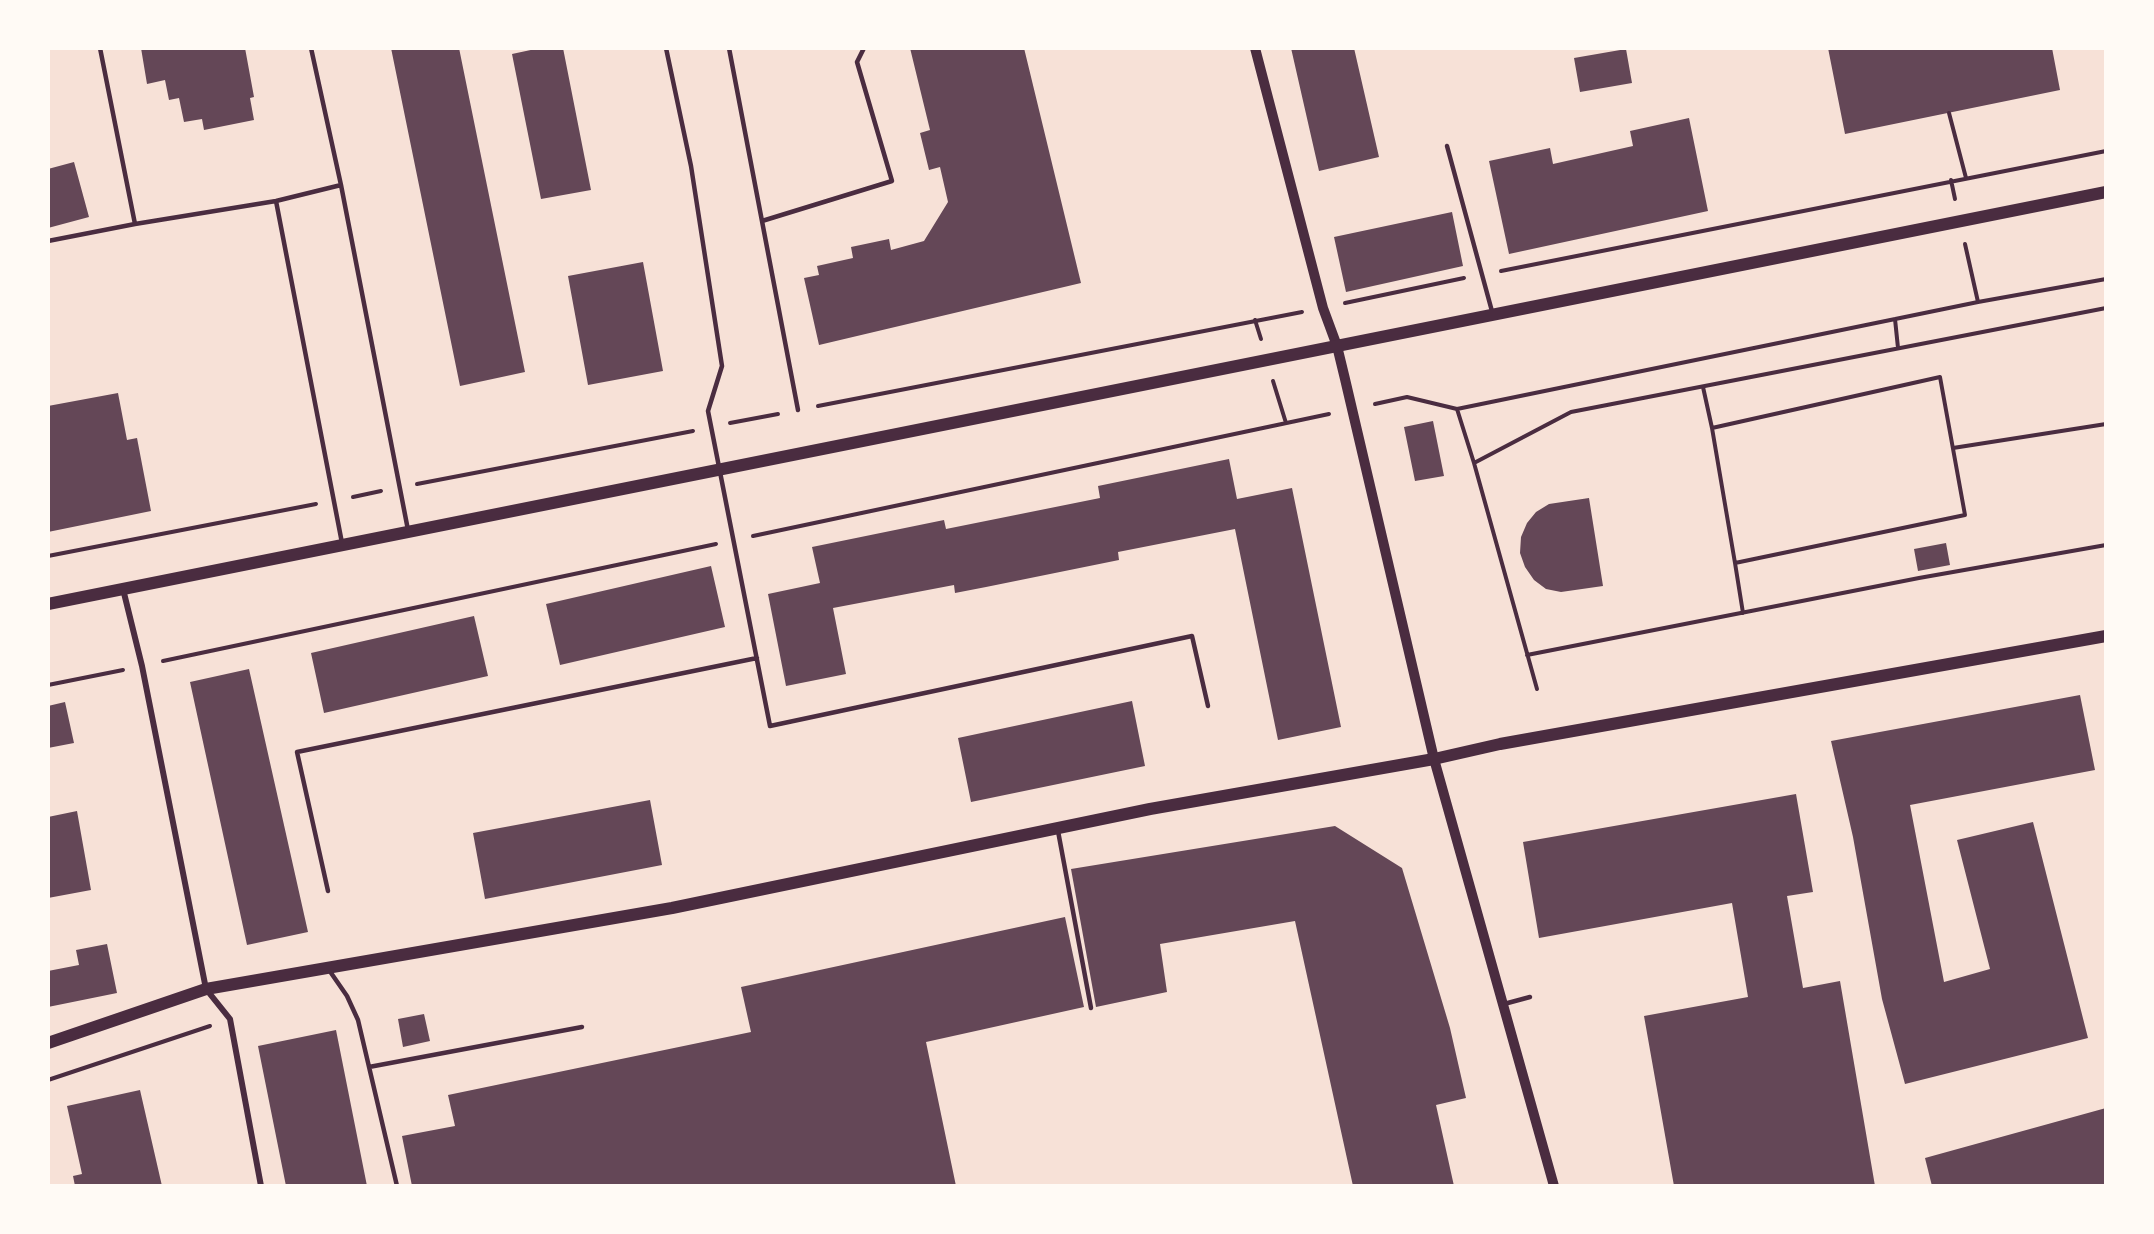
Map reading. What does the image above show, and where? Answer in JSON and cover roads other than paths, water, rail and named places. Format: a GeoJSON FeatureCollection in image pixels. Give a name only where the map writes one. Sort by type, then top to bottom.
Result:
{"type":"FeatureCollection","features":[{"type":"Feature","properties":{"kind":"main road"},"geometry":{"type":"LineString","coordinates":[[48,604],[2106,192]]}},
{"type":"Feature","properties":{"kind":"main road"},"geometry":{"type":"LineString","coordinates":[[48,1043],[206,989],[672,908],[1150,809],[2106,636]]}},
{"type":"Feature","properties":{"kind":"street"},"geometry":{"type":"LineString","coordinates":[[1255,48],[1323,308],[1337,346],[1434,759],[1554,1186]]}},
{"type":"Feature","properties":{"kind":"street"},"geometry":{"type":"LineString","coordinates":[[123,589],[142,666],[206,989],[230,1019],[261,1186]]}},
{"type":"Feature","properties":{"kind":"lane"},"geometry":{"type":"LineString","coordinates":[[100,48],[135,224]]}},
{"type":"Feature","properties":{"kind":"lane"},"geometry":{"type":"LineString","coordinates":[[311,48],[341,185],[408,532]]}},
{"type":"Feature","properties":{"kind":"lane"},"geometry":{"type":"LineString","coordinates":[[666,48],[691,166],[722,366],[708,411],[770,726],[1191,636],[1208,706]]}},
{"type":"Feature","properties":{"kind":"lane"},"geometry":{"type":"LineString","coordinates":[[729,48],[798,410]]}},
{"type":"Feature","properties":{"kind":"lane"},"geometry":{"type":"LineString","coordinates":[[762,221],[892,181],[857,62],[864,48]]}},
{"type":"Feature","properties":{"kind":"lane"},"geometry":{"type":"LineString","coordinates":[[1447,146],[1493,315]]}},
{"type":"Feature","properties":{"kind":"lane"},"geometry":{"type":"LineString","coordinates":[[48,241],[276,201],[341,185]]}},
{"type":"Feature","properties":{"kind":"lane"},"geometry":{"type":"LineString","coordinates":[[276,201],[343,545]]}},
{"type":"Feature","properties":{"kind":"lane"},"geometry":{"type":"LineString","coordinates":[[328,891],[297,752],[757,658]]}},
{"type":"Feature","properties":{"kind":"lane"},"geometry":{"type":"LineString","coordinates":[[1058,828],[1091,1008]]}},
{"type":"Feature","properties":{"kind":"lane"},"geometry":{"type":"LineString","coordinates":[[327,968],[347,996],[357,1020],[397,1186]]}},
{"type":"Feature","properties":{"kind":"lane"},"geometry":{"type":"LineString","coordinates":[[1504,1004],[1530,997]]}},
{"type":"Feature","properties":{"kind":"lane"},"geometry":{"type":"LineString","coordinates":[[369,1068],[582,1027]]}}]}
